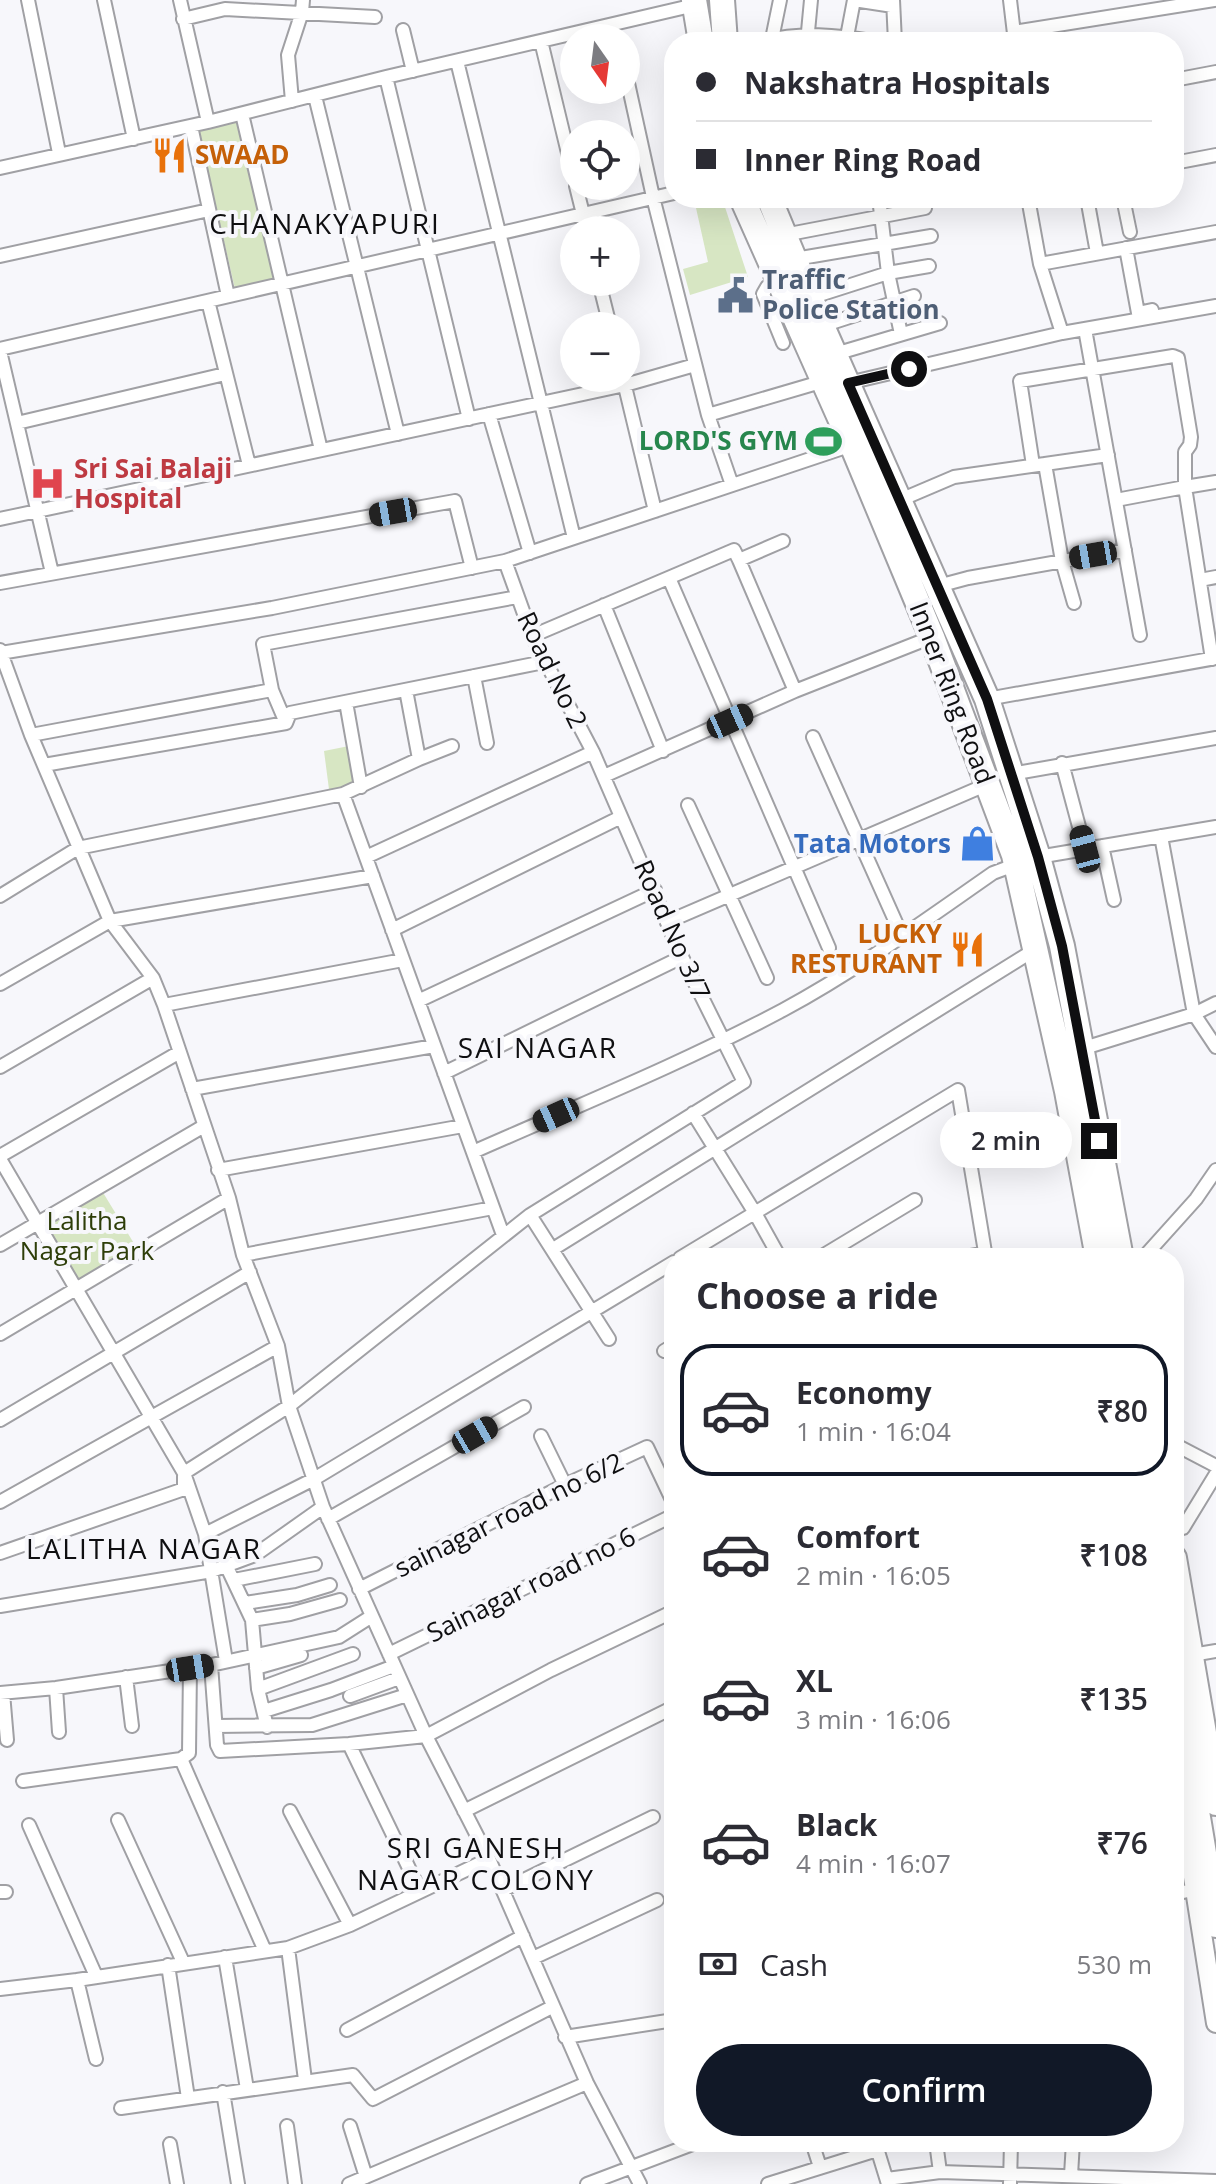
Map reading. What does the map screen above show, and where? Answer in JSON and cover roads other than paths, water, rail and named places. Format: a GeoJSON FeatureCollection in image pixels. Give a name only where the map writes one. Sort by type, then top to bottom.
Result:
{"type":"FeatureCollection","features":[{"type":"Feature","properties":{"kind":"highway"},"geometry":{"type":"LineString","coordinates":[[722,0],[724,32]]}},
{"type":"Feature","properties":{"kind":"highway"},"geometry":{"type":"LineString","coordinates":[[695,2],[700,32]]}},
{"type":"Feature","properties":{"kind":"highway","name":"Inner Ring Road"},"geometry":{"type":"LineString","coordinates":[[746,208],[779,281],[900,500],[987,699],[1011,774],[1028,861],[1036,949],[1096,1248]]}},
{"type":"Feature","properties":{"kind":"highway","name":"Inner Ring Road"},"geometry":{"type":"LineString","coordinates":[[773,208],[835,354],[836,382],[852,445],[932,637],[988,784],[1028,861],[1062,946],[1119,1248]]}},
{"type":"Feature","properties":{"kind":"highway"},"geometry":{"type":"LineString","coordinates":[[888,531],[904,532],[917,539]]}},
{"type":"Feature","properties":{"kind":"highway"},"geometry":{"type":"LineString","coordinates":[[1184,1590],[1204,1653],[1216,1803]]}},
{"type":"Feature","properties":{"kind":"highway"},"geometry":{"type":"LineString","coordinates":[[1184,1730],[1202,1888],[1216,1925]]}},
{"type":"Feature","properties":{"kind":"street"},"geometry":{"type":"LineString","coordinates":[[28,0],[59,153]]}},
{"type":"Feature","properties":{"kind":"street"},"geometry":{"type":"LineString","coordinates":[[104,0],[134,139]]}},
{"type":"Feature","properties":{"kind":"street"},"geometry":{"type":"LineString","coordinates":[[180,0],[208,122]]}},
{"type":"Feature","properties":{"kind":"street"},"geometry":{"type":"LineString","coordinates":[[769,32],[780,0]]}},
{"type":"Feature","properties":{"kind":"street"},"geometry":{"type":"LineString","coordinates":[[808,32],[811,0]]}},
{"type":"Feature","properties":{"kind":"street"},"geometry":{"type":"LineString","coordinates":[[848,32],[854,0],[893,3],[894,32]]}},
{"type":"Feature","properties":{"kind":"street"},"geometry":{"type":"LineString","coordinates":[[1010,0],[1013,32]]}},
{"type":"Feature","properties":{"kind":"street"},"geometry":{"type":"LineString","coordinates":[[1041,32],[1207,1]]}},
{"type":"Feature","properties":{"kind":"street"},"geometry":{"type":"LineString","coordinates":[[0,168],[242,114],[695,2]]}},
{"type":"Feature","properties":{"kind":"street"},"geometry":{"type":"LineString","coordinates":[[183,19],[225,9],[303,6],[375,17]]}},
{"type":"Feature","properties":{"kind":"street"},"geometry":{"type":"LineString","coordinates":[[292,101],[288,55],[303,6]]}},
{"type":"Feature","properties":{"kind":"street"},"geometry":{"type":"LineString","coordinates":[[403,30],[413,71]]}},
{"type":"Feature","properties":{"kind":"street"},"geometry":{"type":"LineString","coordinates":[[541,41],[560,120]]}},
{"type":"Feature","properties":{"kind":"street"},"geometry":{"type":"LineString","coordinates":[[457,61],[574,538]]}},
{"type":"Feature","properties":{"kind":"street"},"geometry":{"type":"LineString","coordinates":[[1184,78],[1216,72]]}},
{"type":"Feature","properties":{"kind":"street"},"geometry":{"type":"LineString","coordinates":[[386,77],[469,419]]}},
{"type":"Feature","properties":{"kind":"street"},"geometry":{"type":"LineString","coordinates":[[315,96],[398,434]]}},
{"type":"Feature","properties":{"kind":"street"},"geometry":{"type":"LineString","coordinates":[[633,104],[708,415],[732,485]]}},
{"type":"Feature","properties":{"kind":"street"},"geometry":{"type":"LineString","coordinates":[[242,114],[321,450]]}},
{"type":"Feature","properties":{"kind":"street"},"geometry":{"type":"LineString","coordinates":[[191,126],[228,296]]}},
{"type":"Feature","properties":{"kind":"street"},"geometry":{"type":"LineString","coordinates":[[1184,161],[1216,155]]}},
{"type":"Feature","properties":{"kind":"street"},"geometry":{"type":"LineString","coordinates":[[52,573],[0,350],[664,195]]}},
{"type":"Feature","properties":{"kind":"street"},"geometry":{"type":"LineString","coordinates":[[580,200],[583,214]]}},
{"type":"Feature","properties":{"kind":"street"},"geometry":{"type":"LineString","coordinates":[[880,208],[888,273],[901,334]]}},
{"type":"Feature","properties":{"kind":"street"},"geometry":{"type":"LineString","coordinates":[[784,235],[925,208]]}},
{"type":"Feature","properties":{"kind":"street"},"geometry":{"type":"LineString","coordinates":[[1030,208],[1040,264],[1062,333]]}},
{"type":"Feature","properties":{"kind":"street"},"geometry":{"type":"LineString","coordinates":[[1089,208],[1097,253]]}},
{"type":"Feature","properties":{"kind":"street"},"geometry":{"type":"LineString","coordinates":[[1125,208],[1130,232]]}},
{"type":"Feature","properties":{"kind":"street"},"geometry":{"type":"LineString","coordinates":[[0,256],[209,210]]}},
{"type":"Feature","properties":{"kind":"street"},"geometry":{"type":"LineString","coordinates":[[1040,264],[1216,232]]}},
{"type":"Feature","properties":{"kind":"street"},"geometry":{"type":"LineString","coordinates":[[795,259],[931,236]]}},
{"type":"Feature","properties":{"kind":"street"},"geometry":{"type":"LineString","coordinates":[[1126,248],[1139,316]]}},
{"type":"Feature","properties":{"kind":"street"},"geometry":{"type":"LineString","coordinates":[[810,298],[888,273],[929,266]]}},
{"type":"Feature","properties":{"kind":"street"},"geometry":{"type":"LineString","coordinates":[[779,281],[767,287],[763,294],[783,343]]}},
{"type":"Feature","properties":{"kind":"street"},"geometry":{"type":"LineString","coordinates":[[822,326],[914,296]]}},
{"type":"Feature","properties":{"kind":"street"},"geometry":{"type":"LineString","coordinates":[[208,301],[249,465]]}},
{"type":"Feature","properties":{"kind":"street"},"geometry":{"type":"LineString","coordinates":[[1139,316],[1216,306]]}},
{"type":"Feature","properties":{"kind":"street"},"geometry":{"type":"LineString","coordinates":[[708,415],[836,382],[1085,329],[1171,307]]}},
{"type":"Feature","properties":{"kind":"street"},"geometry":{"type":"LineString","coordinates":[[835,354],[940,323]]}},
{"type":"Feature","properties":{"kind":"street"},"geometry":{"type":"LineString","coordinates":[[1085,329],[1140,635]]}},
{"type":"Feature","properties":{"kind":"street"},"geometry":{"type":"LineString","coordinates":[[987,699],[1214,659],[1185,487],[1184,458],[1191,437],[1178,358],[1173,356],[1020,381],[1074,603]]}},
{"type":"Feature","properties":{"kind":"street"},"geometry":{"type":"LineString","coordinates":[[640,378],[695,365]]}},
{"type":"Feature","properties":{"kind":"street"},"geometry":{"type":"LineString","coordinates":[[17,423],[225,374]]}},
{"type":"Feature","properties":{"kind":"street"},"geometry":{"type":"LineString","coordinates":[[0,519],[584,392]]}},
{"type":"Feature","properties":{"kind":"street"},"geometry":{"type":"LineString","coordinates":[[626,392],[655,511]]}},
{"type":"Feature","properties":{"kind":"street"},"geometry":{"type":"LineString","coordinates":[[489,414],[530,553]]}},
{"type":"Feature","properties":{"kind":"street"},"geometry":{"type":"LineString","coordinates":[[640,2184],[565,2037],[489,1859],[426,1736],[326,1513],[289,1406],[278,1346],[243,1255],[229,1198],[164,1005],[153,978],[110,921],[31,735],[0,652],[272,608],[505,561],[852,445]]}},
{"type":"Feature","properties":{"kind":"street"},"geometry":{"type":"LineString","coordinates":[[900,500],[954,477],[1108,455]]}},
{"type":"Feature","properties":{"kind":"street"},"geometry":{"type":"LineString","coordinates":[[1116,500],[1216,482]]}},
{"type":"Feature","properties":{"kind":"street"},"geometry":{"type":"LineString","coordinates":[[0,583],[455,501],[472,568]]}},
{"type":"Feature","properties":{"kind":"street"},"geometry":{"type":"LineString","coordinates":[[739,560],[783,541]]}},
{"type":"Feature","properties":{"kind":"street"},"geometry":{"type":"LineString","coordinates":[[532,636],[734,550],[795,691]]}},
{"type":"Feature","properties":{"kind":"street"},"geometry":{"type":"LineString","coordinates":[[938,586],[1125,550]]}},
{"type":"Feature","properties":{"kind":"street","name":"Road No 2"},"geometry":{"type":"LineString","coordinates":[[505,561],[532,636],[604,776]]}},
{"type":"Feature","properties":{"kind":"street"},"geometry":{"type":"LineString","coordinates":[[1200,580],[1216,577]]}},
{"type":"Feature","properties":{"kind":"street"},"geometry":{"type":"LineString","coordinates":[[669,578],[829,948]]}},
{"type":"Feature","properties":{"kind":"street"},"geometry":{"type":"LineString","coordinates":[[286,723],[272,690],[263,644],[517,597]]}},
{"type":"Feature","properties":{"kind":"street"},"geometry":{"type":"LineString","coordinates":[[604,605],[663,751]]}},
{"type":"Feature","properties":{"kind":"street"},"geometry":{"type":"LineString","coordinates":[[604,776],[795,691],[932,637]]}},
{"type":"Feature","properties":{"kind":"street"},"geometry":{"type":"LineString","coordinates":[[286,723],[290,713],[544,662]]}},
{"type":"Feature","properties":{"kind":"street"},"geometry":{"type":"LineString","coordinates":[[474,676],[487,743]]}},
{"type":"Feature","properties":{"kind":"street"},"geometry":{"type":"LineString","coordinates":[[31,735],[272,690]]}},
{"type":"Feature","properties":{"kind":"street"},"geometry":{"type":"LineString","coordinates":[[406,690],[419,759]]}},
{"type":"Feature","properties":{"kind":"street"},"geometry":{"type":"LineString","coordinates":[[346,702],[361,787]]}},
{"type":"Feature","properties":{"kind":"street"},"geometry":{"type":"LineString","coordinates":[[44,765],[286,723]]}},
{"type":"Feature","properties":{"kind":"street"},"geometry":{"type":"LineString","coordinates":[[813,737],[902,936]]}},
{"type":"Feature","properties":{"kind":"street"},"geometry":{"type":"LineString","coordinates":[[1011,774],[1216,738]]}},
{"type":"Feature","properties":{"kind":"street"},"geometry":{"type":"LineString","coordinates":[[0,896],[78,848],[343,794],[452,746]]}},
{"type":"Feature","properties":{"kind":"street"},"geometry":{"type":"LineString","coordinates":[[366,857],[593,752]]}},
{"type":"Feature","properties":{"kind":"street"},"geometry":{"type":"LineString","coordinates":[[1062,763],[1085,849]]}},
{"type":"Feature","properties":{"kind":"street","name":"Road No 3/7"},"geometry":{"type":"LineString","coordinates":[[604,776],[682,957],[744,1082],[693,1113]]}},
{"type":"Feature","properties":{"kind":"street"},"geometry":{"type":"LineString","coordinates":[[667,922],[988,784]]}},
{"type":"Feature","properties":{"kind":"street"},"geometry":{"type":"LineString","coordinates":[[343,794],[503,1235]]}},
{"type":"Feature","properties":{"kind":"street"},"geometry":{"type":"LineString","coordinates":[[688,805],[767,978]]}},
{"type":"Feature","properties":{"kind":"street"},"geometry":{"type":"LineString","coordinates":[[392,930],[621,817]]}},
{"type":"Feature","properties":{"kind":"street"},"geometry":{"type":"LineString","coordinates":[[473,1152],[723,1041],[844,975],[993,873],[1028,861],[1085,849],[1216,827]]}},
{"type":"Feature","properties":{"kind":"street"},"geometry":{"type":"LineString","coordinates":[[1161,836],[1194,1014],[1216,1047]]}},
{"type":"Feature","properties":{"kind":"street"},"geometry":{"type":"LineString","coordinates":[[1102,846],[1114,900]]}},
{"type":"Feature","properties":{"kind":"street"},"geometry":{"type":"LineString","coordinates":[[0,984],[110,921],[373,876]]}},
{"type":"Feature","properties":{"kind":"street"},"geometry":{"type":"LineString","coordinates":[[418,1001],[655,890]]}},
{"type":"Feature","properties":{"kind":"street"},"geometry":{"type":"LineString","coordinates":[[553,1249],[1036,949]]}},
{"type":"Feature","properties":{"kind":"street"},"geometry":{"type":"LineString","coordinates":[[444,1073],[682,957]]}},
{"type":"Feature","properties":{"kind":"street"},"geometry":{"type":"LineString","coordinates":[[164,1005],[403,960]]}},
{"type":"Feature","properties":{"kind":"street"},"geometry":{"type":"LineString","coordinates":[[0,1067],[153,978]]}},
{"type":"Feature","properties":{"kind":"street"},"geometry":{"type":"LineString","coordinates":[[1081,1049],[1194,1014],[1216,1003]]}},
{"type":"Feature","properties":{"kind":"street"},"geometry":{"type":"LineString","coordinates":[[192,1089],[434,1046]]}},
{"type":"Feature","properties":{"kind":"street"},"geometry":{"type":"LineString","coordinates":[[178,1053],[0,1158],[184,1473],[205,1534],[226,1661]]}},
{"type":"Feature","properties":{"kind":"street"},"geometry":{"type":"LineString","coordinates":[[697,1248],[958,1090],[985,1248]]}},
{"type":"Feature","properties":{"kind":"street"},"geometry":{"type":"LineString","coordinates":[[184,1473],[289,1406],[530,1215],[693,1113],[774,1248]]}},
{"type":"Feature","properties":{"kind":"street"},"geometry":{"type":"LineString","coordinates":[[0,1245],[204,1126]]}},
{"type":"Feature","properties":{"kind":"street"},"geometry":{"type":"LineString","coordinates":[[218,1170],[463,1126]]}},
{"type":"Feature","properties":{"kind":"street"},"geometry":{"type":"LineString","coordinates":[[1153,1248],[1216,1170]]}},
{"type":"Feature","properties":{"kind":"street"},"geometry":{"type":"LineString","coordinates":[[0,1334],[229,1198]]}},
{"type":"Feature","properties":{"kind":"street"},"geometry":{"type":"LineString","coordinates":[[836,1248],[915,1200]]}},
{"type":"Feature","properties":{"kind":"street"},"geometry":{"type":"LineString","coordinates":[[243,1255],[493,1208]]}},
{"type":"Feature","properties":{"kind":"street"},"geometry":{"type":"LineString","coordinates":[[530,1215],[609,1339]]}},
{"type":"Feature","properties":{"kind":"street"},"geometry":{"type":"LineString","coordinates":[[205,1534],[314,1479],[664,1268]]}},
{"type":"Feature","properties":{"kind":"street"},"geometry":{"type":"LineString","coordinates":[[0,1420],[250,1272]]}},
{"type":"Feature","properties":{"kind":"street"},"geometry":{"type":"LineString","coordinates":[[0,1502],[278,1346]]}},
{"type":"Feature","properties":{"kind":"street"},"geometry":{"type":"LineString","coordinates":[[0,1606],[212,1571],[255,1555],[326,1513],[524,1407]]}},
{"type":"Feature","properties":{"kind":"street"},"geometry":{"type":"LineString","coordinates":[[541,1436],[565,1485]]}},
{"type":"Feature","properties":{"kind":"street","name":"sainagar road no 6/2"},"geometry":{"type":"LineString","coordinates":[[359,1589],[647,1447],[664,1483]]}},
{"type":"Feature","properties":{"kind":"street"},"geometry":{"type":"LineString","coordinates":[[1184,1449],[1216,1466]]}},
{"type":"Feature","properties":{"kind":"street"},"geometry":{"type":"LineString","coordinates":[[0,1553],[184,1489],[184,1473]]}},
{"type":"Feature","properties":{"kind":"street"},"geometry":{"type":"LineString","coordinates":[[1184,1526],[1216,1474]]}},
{"type":"Feature","properties":{"kind":"street","name":"Sainagar road no 6"},"geometry":{"type":"LineString","coordinates":[[394,1666],[664,1520]]}},
{"type":"Feature","properties":{"kind":"street"},"geometry":{"type":"LineString","coordinates":[[234,1580],[315,1564]]}},
{"type":"Feature","properties":{"kind":"street"},"geometry":{"type":"LineString","coordinates":[[226,1565],[252,1620],[258,1689],[264,1711],[291,1747]]}},
{"type":"Feature","properties":{"kind":"street"},"geometry":{"type":"LineString","coordinates":[[245,1603],[297,1595],[330,1585]]}},
{"type":"Feature","properties":{"kind":"street"},"geometry":{"type":"LineString","coordinates":[[252,1620],[290,1614],[340,1600]]}},
{"type":"Feature","properties":{"kind":"street"},"geometry":{"type":"LineString","coordinates":[[7,1740],[2,1693],[211,1665],[339,1637],[372,1616]]}},
{"type":"Feature","properties":{"kind":"street"},"geometry":{"type":"LineString","coordinates":[[211,1665],[220,1751],[426,1736],[551,1670],[664,1616]]}},
{"type":"Feature","properties":{"kind":"street"},"geometry":{"type":"LineString","coordinates":[[258,1689],[353,1654]]}},
{"type":"Feature","properties":{"kind":"street"},"geometry":{"type":"LineString","coordinates":[[256,1668],[301,1655]]}},
{"type":"Feature","properties":{"kind":"street"},"geometry":{"type":"LineString","coordinates":[[350,1696],[394,1666]]}},
{"type":"Feature","properties":{"kind":"street"},"geometry":{"type":"LineString","coordinates":[[264,1711],[394,1666]]}},
{"type":"Feature","properties":{"kind":"street"},"geometry":{"type":"LineString","coordinates":[[23,1781],[181,1759],[189,1753],[190,1668]]}},
{"type":"Feature","properties":{"kind":"street"},"geometry":{"type":"LineString","coordinates":[[126,1677],[132,1726]]}},
{"type":"Feature","properties":{"kind":"street"},"geometry":{"type":"LineString","coordinates":[[56,1688],[59,1732]]}},
{"type":"Feature","properties":{"kind":"street"},"geometry":{"type":"LineString","coordinates":[[216,1726],[312,1725],[407,1695]]}},
{"type":"Feature","properties":{"kind":"street"},"geometry":{"type":"LineString","coordinates":[[464,1811],[664,1712]]}},
{"type":"Feature","properties":{"kind":"street"},"geometry":{"type":"LineString","coordinates":[[312,1725],[315,1746]]}},
{"type":"Feature","properties":{"kind":"street"},"geometry":{"type":"LineString","coordinates":[[349,1744],[420,1891]]}},
{"type":"Feature","properties":{"kind":"street"},"geometry":{"type":"LineString","coordinates":[[181,1759],[265,1951]]}},
{"type":"Feature","properties":{"kind":"street"},"geometry":{"type":"LineString","coordinates":[[290,1811],[350,1925]]}},
{"type":"Feature","properties":{"kind":"street"},"geometry":{"type":"LineString","coordinates":[[503,1890],[653,1817]]}},
{"type":"Feature","properties":{"kind":"street"},"geometry":{"type":"LineString","coordinates":[[118,1820],[183,1962]]}},
{"type":"Feature","properties":{"kind":"street"},"geometry":{"type":"LineString","coordinates":[[29,1825],[96,1976]]}},
{"type":"Feature","properties":{"kind":"street"},"geometry":{"type":"LineString","coordinates":[[0,1989],[288,1948],[350,1925],[489,1859]]}},
{"type":"Feature","properties":{"kind":"street"},"geometry":{"type":"LineString","coordinates":[[1184,1892],[1202,1888],[1216,2023]]}},
{"type":"Feature","properties":{"kind":"street"},"geometry":{"type":"LineString","coordinates":[[533,1958],[657,1900]]}},
{"type":"Feature","properties":{"kind":"street"},"geometry":{"type":"LineString","coordinates":[[347,2030],[523,1936]]}},
{"type":"Feature","properties":{"kind":"street"},"geometry":{"type":"LineString","coordinates":[[288,1948],[305,2080]]}},
{"type":"Feature","properties":{"kind":"street"},"geometry":{"type":"LineString","coordinates":[[225,1957],[247,2089]]}},
{"type":"Feature","properties":{"kind":"street"},"geometry":{"type":"LineString","coordinates":[[168,1965],[188,2098]]}},
{"type":"Feature","properties":{"kind":"street"},"geometry":{"type":"LineString","coordinates":[[77,1980],[96,2059]]}},
{"type":"Feature","properties":{"kind":"street"},"geometry":{"type":"LineString","coordinates":[[121,2108],[353,2075],[373,2099],[552,2007]]}},
{"type":"Feature","properties":{"kind":"street"},"geometry":{"type":"LineString","coordinates":[[565,2037],[664,2022]]}},
{"type":"Feature","properties":{"kind":"street"},"geometry":{"type":"LineString","coordinates":[[349,2184],[587,2083]]}},
{"type":"Feature","properties":{"kind":"street"},"geometry":{"type":"LineString","coordinates":[[223,2092],[238,2184]]}},
{"type":"Feature","properties":{"kind":"street"},"geometry":{"type":"LineString","coordinates":[[287,2126],[295,2184]]}},
{"type":"Feature","properties":{"kind":"street"},"geometry":{"type":"LineString","coordinates":[[350,2126],[366,2177]]}},
{"type":"Feature","properties":{"kind":"street"},"geometry":{"type":"LineString","coordinates":[[170,2144],[177,2184]]}},
{"type":"Feature","properties":{"kind":"street"},"geometry":{"type":"LineString","coordinates":[[587,2184],[670,2152]]}},
{"type":"Feature","properties":{"kind":"street"},"geometry":{"type":"LineString","coordinates":[[815,2152],[820,2167]]}},
{"type":"Feature","properties":{"kind":"street"},"geometry":{"type":"LineString","coordinates":[[768,2184],[860,2152]]}},
{"type":"Feature","properties":{"kind":"street"},"geometry":{"type":"LineString","coordinates":[[878,2152],[887,2181],[940,2172],[1010,2178],[1216,2181]]}},
{"type":"Feature","properties":{"kind":"street"},"geometry":{"type":"LineString","coordinates":[[937,2152],[940,2172]]}},
{"type":"Feature","properties":{"kind":"street"},"geometry":{"type":"LineString","coordinates":[[1010,2178],[1011,2152]]}},
{"type":"Feature","properties":{"kind":"street"},"geometry":{"type":"LineString","coordinates":[[1075,2152],[1079,2179]]}},
{"type":"Feature","properties":{"kind":"place","name":"SWAAD"},"geometry":{"type":"Point","coordinates":[169,155]}},
{"type":"Feature","properties":{"kind":"place","name":"Traffic Police Station"},"geometry":{"type":"Point","coordinates":[736,295]}},
{"type":"Feature","properties":{"kind":"place","name":"LORD'S GYM"},"geometry":{"type":"Point","coordinates":[824,441]}},
{"type":"Feature","properties":{"kind":"place","name":"Sri Sai Balaji Hospital"},"geometry":{"type":"Point","coordinates":[48,484]}},
{"type":"Feature","properties":{"kind":"place","name":"Tata Motors"},"geometry":{"type":"Point","coordinates":[977,844]}},
{"type":"Feature","properties":{"kind":"place","name":"LUCKY RESTURANT"},"geometry":{"type":"Point","coordinates":[968,949]}},
{"type":"Feature","properties":{"kind":"district","name":"CHANAKYAPURI"},"geometry":{"type":"Point","coordinates":[325,224]}},
{"type":"Feature","properties":{"kind":"district","name":"SAI NAGAR"},"geometry":{"type":"Point","coordinates":[538,1048]}},
{"type":"Feature","properties":{"kind":"district","name":"LALITHA NAGAR"},"geometry":{"type":"Point","coordinates":[144,1549]}},
{"type":"Feature","properties":{"kind":"district","name":"SRI GANESH NAGAR COLONY"},"geometry":{"type":"Point","coordinates":[476,1864]}},
{"type":"Feature","properties":{"kind":"park label","name":"Lalitha Nagar Park"},"geometry":{"type":"Point","coordinates":[87,1236]}}]}
